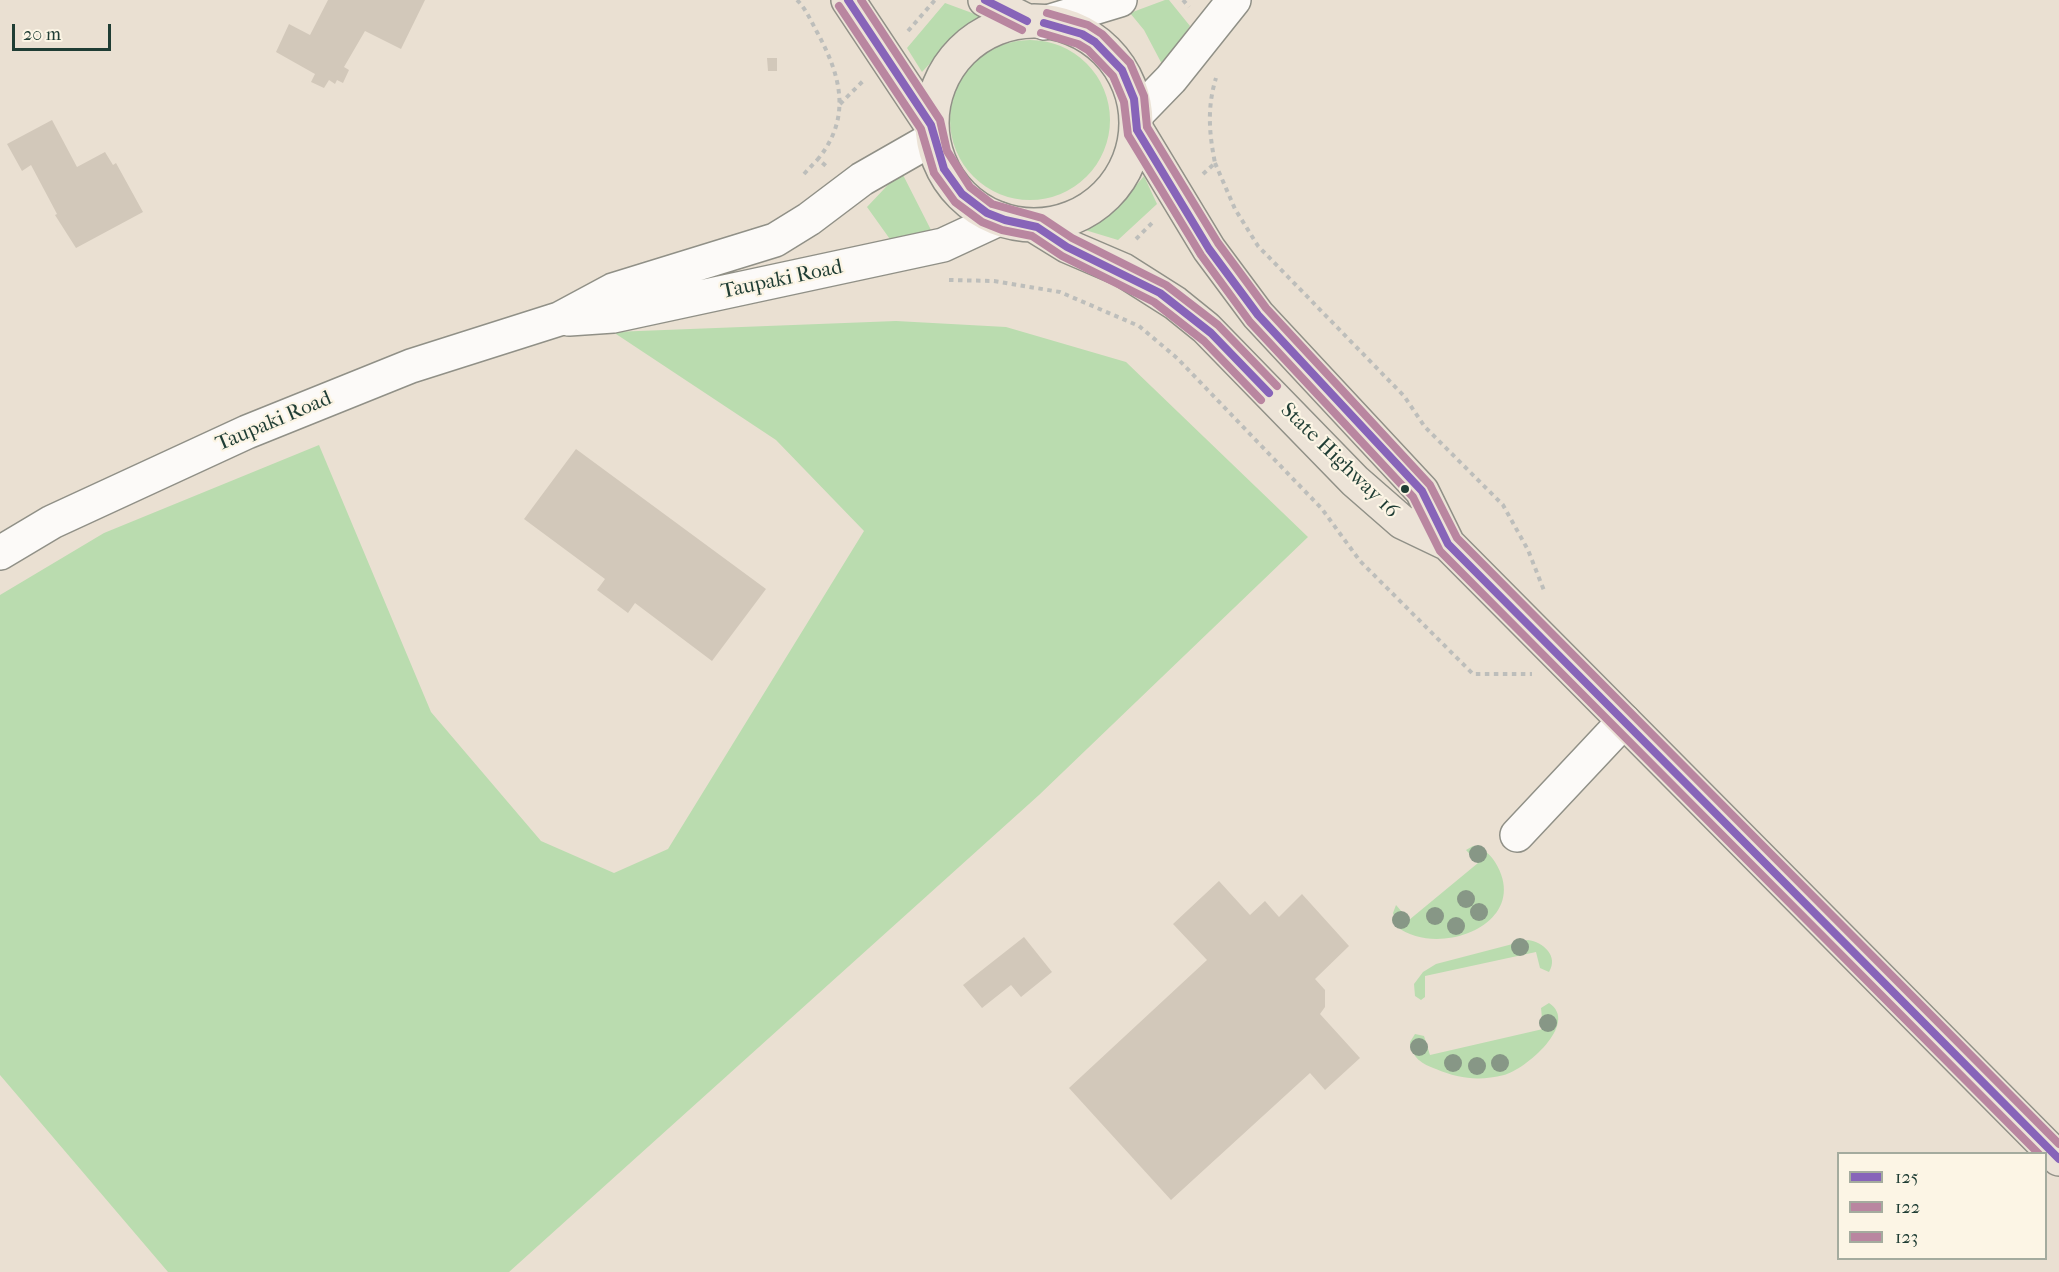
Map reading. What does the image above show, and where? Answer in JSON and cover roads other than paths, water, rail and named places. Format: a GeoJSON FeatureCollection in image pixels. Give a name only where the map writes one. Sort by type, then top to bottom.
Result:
{"type":"FeatureCollection","features":[{"type":"Feature","properties":{"kind":"main road"},"geometry":{"type":"LineString","coordinates":[[848,0],[932,132],[948,177],[960,192],[978,208],[999,219],[1033,225],[1072,216],[1103,198],[1131,160],[1137,122],[1129,84],[1110,55],[1082,34],[1035,22],[985,0]]}},
{"type":"Feature","properties":{"kind":"main road"},"geometry":{"type":"LineString","coordinates":[[932,132],[942,81],[961,53],[990,33],[1035,22]]}},
{"type":"Feature","properties":{"kind":"main road","name":"State Highway 16"},"geometry":{"type":"LineString","coordinates":[[1137,122],[1209,249],[1258,315],[1422,491],[1448,544],[2059,1159]]}},
{"type":"Feature","properties":{"kind":"main road","name":"State Highway 16"},"geometry":{"type":"LineString","coordinates":[[1033,225],[1067,246],[1123,270],[1175,303],[1206,328],[1355,481],[1402,522],[1448,544]]}},
{"type":"Feature","properties":{"kind":"street"},"geometry":{"type":"LineString","coordinates":[[1035,22],[1120,0]]}},
{"type":"Feature","properties":{"kind":"street"},"geometry":{"type":"LineString","coordinates":[[1137,122],[1234,0]]}},
{"type":"Feature","properties":{"kind":"street","name":"Taupaki Road"},"geometry":{"type":"LineString","coordinates":[[0,553],[52,522],[247,432],[411,366],[559,319],[613,290],[775,240],[809,219],[862,179],[932,132]]}},
{"type":"Feature","properties":{"kind":"street","name":"Taupaki Road"},"geometry":{"type":"LineString","coordinates":[[559,319],[613,316],[889,258],[943,245],[999,219]]}},
{"type":"Feature","properties":{"kind":"street"},"geometry":{"type":"LineString","coordinates":[[1517,835],[1624,721]]}}]}
